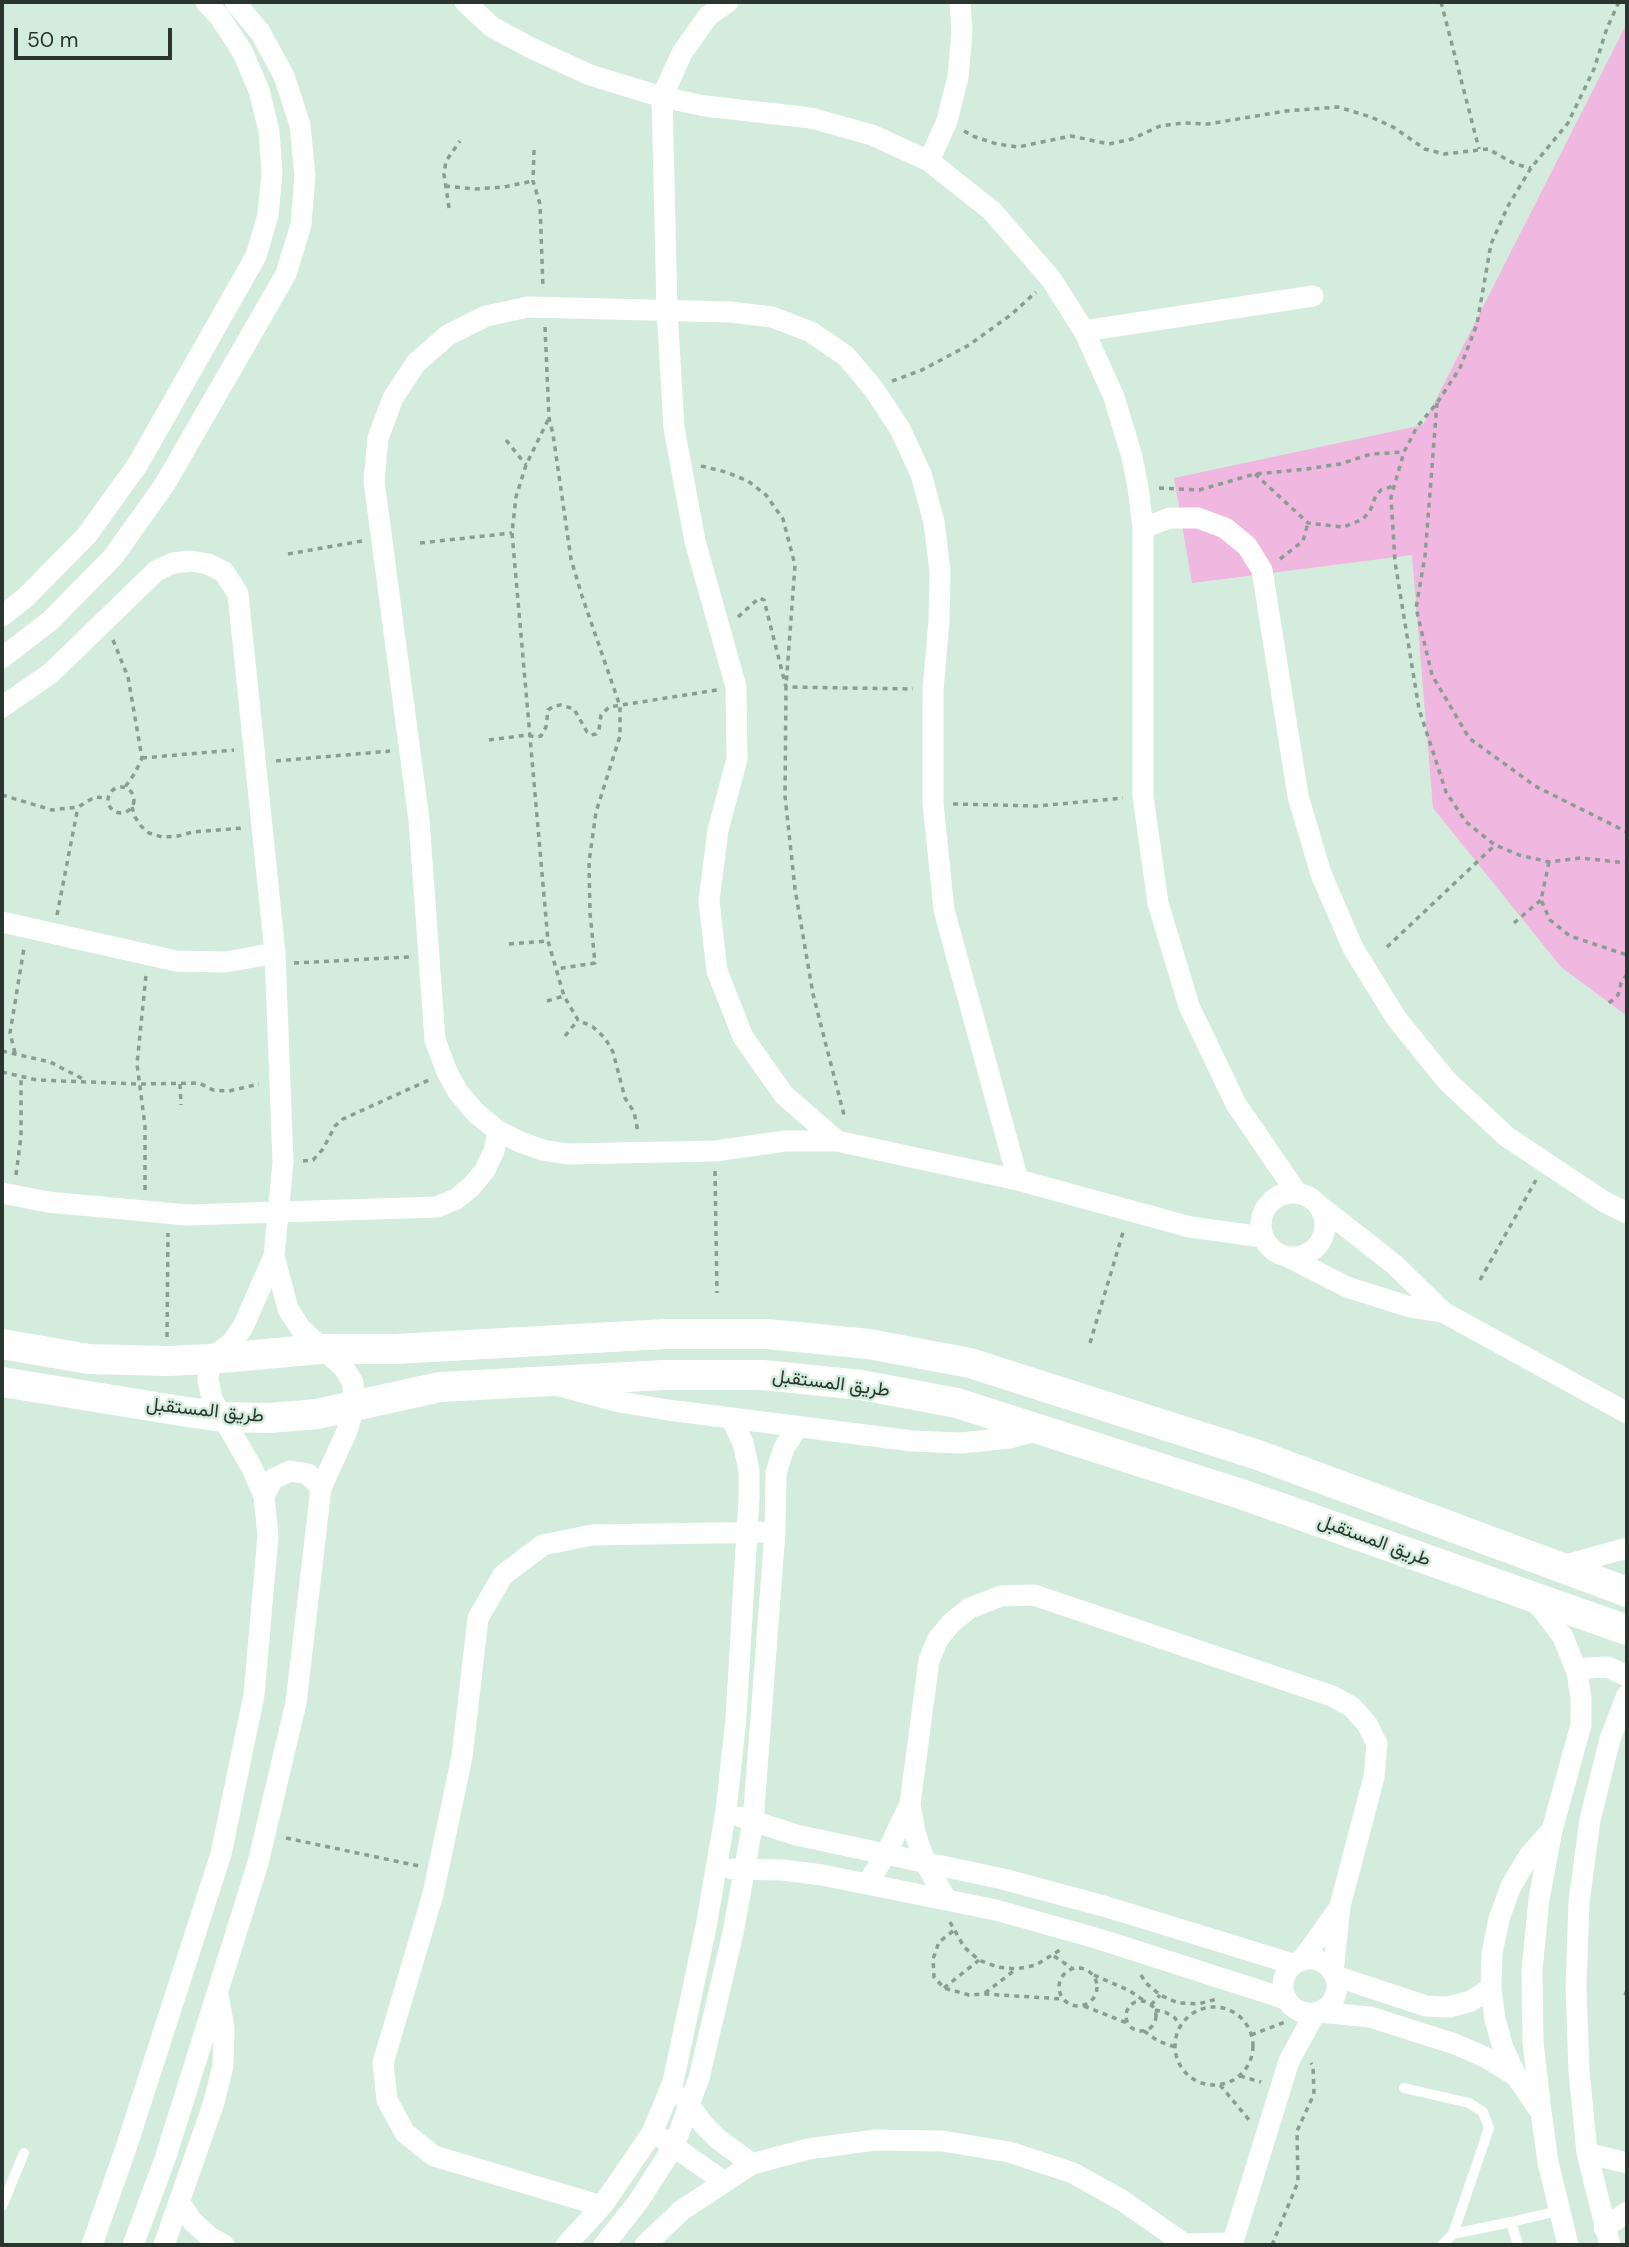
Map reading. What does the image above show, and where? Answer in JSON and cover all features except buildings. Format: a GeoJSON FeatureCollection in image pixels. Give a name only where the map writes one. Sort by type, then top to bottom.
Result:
{"type":"FeatureCollection","features":[{"type":"Feature","properties":{"kind":"main road","name":"طريق المستقبل"},"geometry":{"type":"LineString","coordinates":[[2,1344],[89,1359],[153,1360],[210,1359],[320,1349],[395,1349],[666,1334],[767,1334],[869,1344],[971,1363],[1258,1455],[1627,1592]]}},
{"type":"Feature","properties":{"kind":"main road"},"geometry":{"type":"LineString","coordinates":[[395,1349],[398,1361],[406,1372],[416,1380],[440,1387]]}},
{"type":"Feature","properties":{"kind":"main road"},"geometry":{"type":"LineString","coordinates":[[99,1398],[110,1394],[153,1360]]}},
{"type":"Feature","properties":{"kind":"main road","name":"طريق المستقبل"},"geometry":{"type":"LineString","coordinates":[[2,1382],[222,1417],[270,1418],[354,1408],[440,1387],[664,1375],[763,1375],[861,1384],[957,1403],[1241,1494],[1627,1630]]}},
{"type":"Feature","properties":{"kind":"main road"},"geometry":{"type":"LineString","coordinates":[[1194,1479],[1201,1473],[1208,1456],[1205,1438]]}},
{"type":"Feature","properties":{"kind":"main road"},"geometry":{"type":"LineString","coordinates":[[1241,1494],[1239,1485],[1244,1467],[1258,1455]]}},
{"type":"Feature","properties":{"kind":"street"},"geometry":{"type":"LineString","coordinates":[[2,616],[26,597],[87,534],[138,464],[256,256],[268,215],[272,173],[269,131],[259,90],[242,51],[219,16],[206,2]]}},
{"type":"Feature","properties":{"kind":"street"},"geometry":{"type":"LineString","coordinates":[[2,658],[50,621],[113,556],[165,484],[286,274],[300,225],[303,200],[305,175],[300,125],[284,76],[260,32],[235,2]]}},
{"type":"Feature","properties":{"kind":"street"},"geometry":{"type":"LineString","coordinates":[[466,2],[492,27],[590,75],[662,97],[705,106],[811,118],[872,135],[929,161],[992,211],[1051,279],[1084,331],[1114,397],[1138,487],[1143,528],[1143,796],[1158,903],[1189,1006],[1236,1104],[1325,1221],[1322,1241],[1308,1255],[1288,1258]]}},
{"type":"Feature","properties":{"kind":"street"},"geometry":{"type":"LineString","coordinates":[[728,2],[708,16],[682,53],[662,97],[667,309],[674,428],[695,541],[736,687],[737,760],[718,830],[709,901],[718,971],[743,1037],[784,1095],[844,1142]]}},
{"type":"Feature","properties":{"kind":"street"},"geometry":{"type":"LineString","coordinates":[[929,161],[947,121],[958,77],[962,32],[960,2]]}},
{"type":"Feature","properties":{"kind":"street"},"geometry":{"type":"LineString","coordinates":[[1084,331],[1313,296]]}},
{"type":"Feature","properties":{"kind":"street"},"geometry":{"type":"LineString","coordinates":[[1018,1180],[944,910],[933,803],[933,690],[940,572],[934,522],[921,474],[900,429],[873,388],[846,356],[811,332],[772,317],[730,312],[544,306],[486,316],[449,335],[416,363],[393,398],[378,438],[374,481],[419,820],[435,1040],[447,1072],[470,1106],[498,1130],[520,1142],[567,1154],[715,1151],[785,1141],[844,1142],[1018,1180],[1190,1227],[1263,1237]]}},
{"type":"Feature","properties":{"kind":"street"},"geometry":{"type":"LineString","coordinates":[[1143,528],[1170,518],[1198,518],[1225,528],[1247,546],[1262,570],[1298,796],[1321,874],[1353,948],[1396,1018],[1447,1081],[1507,1137],[1603,1201],[1627,1213]]}},
{"type":"Feature","properties":{"kind":"street"},"geometry":{"type":"LineString","coordinates":[[2,707],[51,673],[156,570],[173,563],[191,561],[208,564],[224,572],[238,594],[275,959],[284,1163],[274,1255],[243,1326],[231,1343],[210,1359],[208,1380],[212,1399],[252,1468],[264,1496],[268,1536],[254,1695],[221,1854],[132,2132],[92,2245]]}},
{"type":"Feature","properties":{"kind":"street"},"geometry":{"type":"LineString","coordinates":[[2,922],[176,961],[275,959]]}},
{"type":"Feature","properties":{"kind":"street"},"geometry":{"type":"LineString","coordinates":[[7,1195],[31,1200],[187,1215],[437,1208],[456,1199],[472,1186],[485,1170],[494,1151],[498,1130]]}},
{"type":"Feature","properties":{"kind":"street"},"geometry":{"type":"LineString","coordinates":[[1443,1312],[1410,1307],[1347,1287],[1277,1254],[1263,1237],[1261,1226],[1268,1205],[1286,1194],[1307,1198],[1395,1265],[1443,1312],[1627,1413]]}},
{"type":"Feature","properties":{"kind":"street"},"geometry":{"type":"LineString","coordinates":[[133,2245],[165,2159],[258,1863],[296,1703],[321,1488],[347,1431],[354,1408],[353,1383],[344,1368],[301,1329],[288,1309],[274,1255]]}},
{"type":"Feature","properties":{"kind":"street"},"geometry":{"type":"LineString","coordinates":[[545,1381],[620,1402],[912,1441],[961,1443],[1009,1438],[1041,1430]]}},
{"type":"Feature","properties":{"kind":"street"},"geometry":{"type":"LineString","coordinates":[[566,2245],[603,2206],[652,2133],[673,2082],[716,1870],[726,1811],[736,1718],[747,1532],[749,1470],[743,1443],[731,1418]]}},
{"type":"Feature","properties":{"kind":"street"},"geometry":{"type":"LineString","coordinates":[[604,2245],[638,2202],[674,2146],[699,2078],[730,1946],[753,1822],[775,1532],[776,1473],[784,1448],[798,1426]]}},
{"type":"Feature","properties":{"kind":"street"},"geometry":{"type":"LineString","coordinates":[[264,1496],[273,1479],[290,1471],[309,1474],[321,1488]]}},
{"type":"Feature","properties":{"kind":"street"},"geometry":{"type":"LineString","coordinates":[[603,2206],[434,2156],[405,2133],[387,2100],[383,2063],[433,1894],[462,1757],[478,1618],[503,1575],[543,1545],[592,1535],[775,1532]]}},
{"type":"Feature","properties":{"kind":"street"},"geometry":{"type":"LineString","coordinates":[[1558,1567],[1627,1548]]}},
{"type":"Feature","properties":{"kind":"street"},"geometry":{"type":"LineString","coordinates":[[1523,1594],[1541,1608],[1563,1637],[1577,1672],[1581,1698],[1581,1725],[1552,1830],[1538,1899],[1532,1970],[1533,2042],[1541,2112],[1558,2211],[1568,2245]]}},
{"type":"Feature","properties":{"kind":"street"},"geometry":{"type":"LineString","coordinates":[[645,2245],[682,2210],[752,2164],[808,2149],[875,2140],[943,2141],[1009,2152],[1073,2173],[1123,2201],[1185,2245],[1232,2244],[1293,2053],[1317,2012],[1333,2001],[1336,1993],[1334,1974],[1340,1906],[1367,1810],[1377,1744],[1367,1724],[1352,1707],[1332,1696],[1034,1595],[1001,1595],[970,1608],[952,1622],[938,1639],[929,1660],[910,1804],[915,1833],[925,1862],[946,1899]]}},
{"type":"Feature","properties":{"kind":"street"},"geometry":{"type":"LineString","coordinates":[[1577,1672],[1597,1666],[1608,1667],[1627,1676]]}},
{"type":"Feature","properties":{"kind":"street"},"geometry":{"type":"LineString","coordinates":[[1607,2237],[1587,2153],[1579,2071],[1576,1987],[1579,1902],[1590,1820],[1610,1739],[1627,1695]]}},
{"type":"Feature","properties":{"kind":"street"},"geometry":{"type":"LineString","coordinates":[[867,1884],[886,1854],[910,1804]]}},
{"type":"Feature","properties":{"kind":"street"},"geometry":{"type":"LineString","coordinates":[[726,1811],[796,1835],[1003,1878],[1298,1962],[1320,1961],[1334,1974],[1426,2006],[1448,2007],[1471,2001],[1491,1988]]}},
{"type":"Feature","properties":{"kind":"street"},"geometry":{"type":"LineString","coordinates":[[1541,2112],[1516,2076],[1497,2029],[1491,1988],[1492,1953],[1507,1897],[1530,1856],[1552,1830]]}},
{"type":"Feature","properties":{"kind":"street"},"geometry":{"type":"LineString","coordinates":[[716,1870],[783,1870],[996,1910],[1073,1931],[1239,1984],[1300,2011],[1370,2017],[1455,2044],[1516,2076]]}},
{"type":"Feature","properties":{"kind":"street"},"geometry":{"type":"LineString","coordinates":[[1293,2053],[1284,1976],[1298,1962],[1340,1906]]}},
{"type":"Feature","properties":{"kind":"street"},"geometry":{"type":"LineString","coordinates":[[164,2245],[214,2102],[223,2066],[224,2028],[217,1991]]}},
{"type":"Feature","properties":{"kind":"street"},"geometry":{"type":"LineString","coordinates":[[673,2082],[690,2108],[718,2138],[752,2164]]}},
{"type":"Feature","properties":{"kind":"street"},"geometry":{"type":"LineString","coordinates":[[652,2133],[723,2181]]}},
{"type":"Feature","properties":{"kind":"street"},"geometry":{"type":"LineString","coordinates":[[1587,2153],[1627,2163]]}},
{"type":"Feature","properties":{"kind":"street"},"geometry":{"type":"LineString","coordinates":[[179,2202],[193,2222],[211,2238],[224,2245]]}},
{"type":"Feature","properties":{"kind":"street"},"geometry":{"type":"LineString","coordinates":[[1607,2237],[1627,2212]]}},
{"type":"Feature","properties":{"kind":"lane"},"geometry":{"type":"LineString","coordinates":[[1404,2088],[1469,2103],[1483,2112],[1489,2128],[1453,2234],[1443,2245]]}},
{"type":"Feature","properties":{"kind":"lane"},"geometry":{"type":"LineString","coordinates":[[2,2206],[24,2153]]}},
{"type":"Feature","properties":{"kind":"lane"},"geometry":{"type":"LineString","coordinates":[[1453,2234],[1558,2211]]}},
{"type":"Feature","properties":{"kind":"lane"},"geometry":{"type":"LineString","coordinates":[[1511,2222],[1518,2245]]}},
{"type":"Feature","properties":{"kind":"path"},"geometry":{"type":"LineString","coordinates":[[1441,2],[1479,149]]}},
{"type":"Feature","properties":{"kind":"path"},"geometry":{"type":"LineString","coordinates":[[1619,2],[1607,28],[1594,69],[1568,123],[1531,168],[1508,206],[1491,244],[1477,324],[1460,368],[1417,427],[1404,452],[1391,497],[1395,562],[1419,709],[1446,792],[1466,822],[1496,845],[1519,855],[1549,862],[1581,859],[1627,863]]}},
{"type":"Feature","properties":{"kind":"path"},"geometry":{"type":"LineString","coordinates":[[947,121],[975,137],[1018,147],[1071,136],[1109,144],[1132,139],[1160,126],[1183,122],[1208,124],[1286,111],[1338,107],[1371,117],[1425,149],[1444,154],[1488,149],[1515,164],[1531,168]]}},
{"type":"Feature","properties":{"kind":"path"},"geometry":{"type":"LineString","coordinates":[[449,208],[445,186],[446,161],[460,141]]}},
{"type":"Feature","properties":{"kind":"path"},"geometry":{"type":"LineString","coordinates":[[534,150],[533,181],[540,204],[549,418],[571,559],[620,706],[620,736],[596,812],[589,862],[595,963],[556,969]]}},
{"type":"Feature","properties":{"kind":"path"},"geometry":{"type":"LineString","coordinates":[[445,186],[485,188],[533,181]]}},
{"type":"Feature","properties":{"kind":"path"},"geometry":{"type":"LineString","coordinates":[[873,388],[922,370],[969,345],[1012,314],[1051,279]]}},
{"type":"Feature","properties":{"kind":"path"},"geometry":{"type":"LineString","coordinates":[[1437,403],[1425,556],[1416,608],[1432,675],[1469,738],[1535,786],[1627,832]]}},
{"type":"Feature","properties":{"kind":"path"},"geometry":{"type":"LineString","coordinates":[[549,418],[526,465],[516,497],[512,533],[548,941],[564,996],[578,1020],[599,1032],[613,1052],[625,1098],[634,1112],[638,1128],[638,1152]]}},
{"type":"Feature","properties":{"kind":"path"},"geometry":{"type":"LineString","coordinates":[[506,440],[526,465]]}},
{"type":"Feature","properties":{"kind":"path"},"geometry":{"type":"LineString","coordinates":[[1138,487],[1199,490],[1255,474],[1340,464],[1371,454],[1404,452]]}},
{"type":"Feature","properties":{"kind":"path"},"geometry":{"type":"LineString","coordinates":[[679,461],[726,471],[748,481],[766,495],[783,519],[794,565],[786,687],[785,796],[795,889],[813,994],[844,1142]]}},
{"type":"Feature","properties":{"kind":"path"},"geometry":{"type":"LineString","coordinates":[[1255,474],[1308,523],[1344,527],[1354,524],[1370,511],[1376,495],[1381,490],[1394,486]]}},
{"type":"Feature","properties":{"kind":"path"},"geometry":{"type":"LineString","coordinates":[[1262,570],[1303,541],[1308,523]]}},
{"type":"Feature","properties":{"kind":"path"},"geometry":{"type":"LineString","coordinates":[[420,543],[512,533]]}},
{"type":"Feature","properties":{"kind":"path"},"geometry":{"type":"LineString","coordinates":[[288,554],[381,537]]}},
{"type":"Feature","properties":{"kind":"path"},"geometry":{"type":"LineString","coordinates":[[722,631],[759,598],[764,600],[786,687]]}},
{"type":"Feature","properties":{"kind":"path"},"geometry":{"type":"LineString","coordinates":[[105,620],[128,677],[142,758],[125,787]]}},
{"type":"Feature","properties":{"kind":"path"},"geometry":{"type":"LineString","coordinates":[[489,740],[528,735],[538,737],[543,733],[548,710],[561,705],[574,709],[587,732],[596,734],[599,720],[604,710],[609,707],[736,687]]}},
{"type":"Feature","properties":{"kind":"path"},"geometry":{"type":"LineString","coordinates":[[786,687],[933,690]]}},
{"type":"Feature","properties":{"kind":"path"},"geometry":{"type":"LineString","coordinates":[[142,758],[410,749]]}},
{"type":"Feature","properties":{"kind":"path"},"geometry":{"type":"LineString","coordinates":[[132,807],[123,813],[117,812],[108,804],[108,798],[114,788],[125,787],[134,795],[132,807],[141,826],[149,833],[163,837],[262,826]]}},
{"type":"Feature","properties":{"kind":"path"},"geometry":{"type":"LineString","coordinates":[[2,794],[52,810],[78,807],[95,797],[108,798]]}},
{"type":"Feature","properties":{"kind":"path"},"geometry":{"type":"LineString","coordinates":[[933,803],[1038,806],[1143,796]]}},
{"type":"Feature","properties":{"kind":"path"},"geometry":{"type":"LineString","coordinates":[[53,934],[78,807]]}},
{"type":"Feature","properties":{"kind":"path"},"geometry":{"type":"LineString","coordinates":[[1387,947],[1496,845]]}},
{"type":"Feature","properties":{"kind":"path"},"geometry":{"type":"LineString","coordinates":[[1549,862],[1541,900],[1550,920],[1570,936],[1627,955]]}},
{"type":"Feature","properties":{"kind":"path"},"geometry":{"type":"LineString","coordinates":[[1514,923],[1541,900]]}},
{"type":"Feature","properties":{"kind":"path"},"geometry":{"type":"LineString","coordinates":[[15,1053],[10,1034],[28,928]]}},
{"type":"Feature","properties":{"kind":"path"},"geometry":{"type":"LineString","coordinates":[[509,944],[548,941]]}},
{"type":"Feature","properties":{"kind":"path"},"geometry":{"type":"LineString","coordinates":[[144,1212],[146,1148],[137,1064],[147,955]]}},
{"type":"Feature","properties":{"kind":"path"},"geometry":{"type":"LineString","coordinates":[[275,959],[428,956]]}},
{"type":"Feature","properties":{"kind":"path"},"geometry":{"type":"LineString","coordinates":[[1609,1003],[1618,995],[1627,974]]}},
{"type":"Feature","properties":{"kind":"path"},"geometry":{"type":"LineString","coordinates":[[547,1001],[564,996]]}},
{"type":"Feature","properties":{"kind":"path"},"geometry":{"type":"LineString","coordinates":[[565,1037],[578,1020]]}},
{"type":"Feature","properties":{"kind":"path"},"geometry":{"type":"LineString","coordinates":[[2,1051],[50,1062],[87,1081]]}},
{"type":"Feature","properties":{"kind":"path"},"geometry":{"type":"LineString","coordinates":[[2,1072],[37,1080],[139,1084],[199,1083],[213,1090],[229,1091],[281,1080]]}},
{"type":"Feature","properties":{"kind":"path"},"geometry":{"type":"LineString","coordinates":[[284,1163],[313,1160],[323,1149],[335,1126],[343,1119],[447,1072]]}},
{"type":"Feature","properties":{"kind":"path"},"geometry":{"type":"LineString","coordinates":[[7,1195],[21,1136],[21,1076]]}},
{"type":"Feature","properties":{"kind":"path"},"geometry":{"type":"LineString","coordinates":[[180,1084],[181,1105]]}},
{"type":"Feature","properties":{"kind":"path"},"geometry":{"type":"LineString","coordinates":[[715,1151],[717,1293]]}},
{"type":"Feature","properties":{"kind":"path"},"geometry":{"type":"LineString","coordinates":[[1480,1280],[1545,1163]]}},
{"type":"Feature","properties":{"kind":"path"},"geometry":{"type":"LineString","coordinates":[[1090,1343],[1130,1211]]}},
{"type":"Feature","properties":{"kind":"path"},"geometry":{"type":"LineString","coordinates":[[153,1360],[168,1213]]}},
{"type":"Feature","properties":{"kind":"path"},"geometry":{"type":"LineString","coordinates":[[265,1833],[438,1870]]}},
{"type":"Feature","properties":{"kind":"path"},"geometry":{"type":"LineString","coordinates":[[946,1899],[947,1916],[964,1947],[979,1960],[997,1967],[1017,1969],[1036,1965],[1053,1956],[1065,1945],[1073,1931]]}},
{"type":"Feature","properties":{"kind":"path"},"geometry":{"type":"LineString","coordinates":[[953,1931],[939,1942],[933,1959],[934,1977],[944,1988],[969,1995],[1063,1999]]}},
{"type":"Feature","properties":{"kind":"path"},"geometry":{"type":"LineString","coordinates":[[1132,1950],[1136,1967],[1146,1983],[1160,1995],[1178,2003],[1198,2004],[1220,1998],[1239,1984]]}},
{"type":"Feature","properties":{"kind":"path"},"geometry":{"type":"LineString","coordinates":[[1053,1956],[1073,1969],[1087,1970],[1129,1991],[1155,2010],[1175,2018],[1180,2026]]}},
{"type":"Feature","properties":{"kind":"path"},"geometry":{"type":"LineString","coordinates":[[944,1988],[979,1960]]}},
{"type":"Feature","properties":{"kind":"path"},"geometry":{"type":"LineString","coordinates":[[985,1994],[1017,1969]]}},
{"type":"Feature","properties":{"kind":"path"},"geometry":{"type":"LineString","coordinates":[[1073,1969],[1061,1978],[1059,1985],[1063,1999],[1069,2004],[1098,2010],[1175,2047]]}},
{"type":"Feature","properties":{"kind":"path"},"geometry":{"type":"LineString","coordinates":[[1084,2006],[1095,1996],[1097,1989],[1093,1975]]}},
{"type":"Feature","properties":{"kind":"path"},"geometry":{"type":"LineString","coordinates":[[1151,2005],[1160,1995]]}},
{"type":"Feature","properties":{"kind":"path"},"geometry":{"type":"LineString","coordinates":[[1127,2023],[1128,2009],[1138,2001],[1145,2001]]}},
{"type":"Feature","properties":{"kind":"path"},"geometry":{"type":"LineString","coordinates":[[1197,2011],[1198,2004]]}},
{"type":"Feature","properties":{"kind":"path"},"geometry":{"type":"LineString","coordinates":[[1251,2035],[1287,2007]]}},
{"type":"Feature","properties":{"kind":"path"},"geometry":{"type":"LineString","coordinates":[[1208,2008],[1229,2010],[1246,2025],[1253,2046],[1247,2067],[1240,2076],[1220,2085],[1198,2082],[1188,2077],[1176,2058],[1175,2047],[1180,2026],[1187,2017],[1197,2011],[1208,2008]]}},
{"type":"Feature","properties":{"kind":"path"},"geometry":{"type":"LineString","coordinates":[[1144,2031],[1154,2023],[1155,2010]]}},
{"type":"Feature","properties":{"kind":"path"},"geometry":{"type":"LineString","coordinates":[[1272,2245],[1298,2182],[1297,2131],[1314,2094],[1314,2066],[1293,2053]]}},
{"type":"Feature","properties":{"kind":"path"},"geometry":{"type":"LineString","coordinates":[[1220,2085],[1264,2138]]}},
{"type":"Feature","properties":{"kind":"shaded area"},"geometry":{"type":"Polygon","coordinates":[[[1627,23],[1627,1016],[1561,967],[1433,808],[1412,555],[1192,583],[1174,478],[1423,425],[1627,23]]]}}]}
